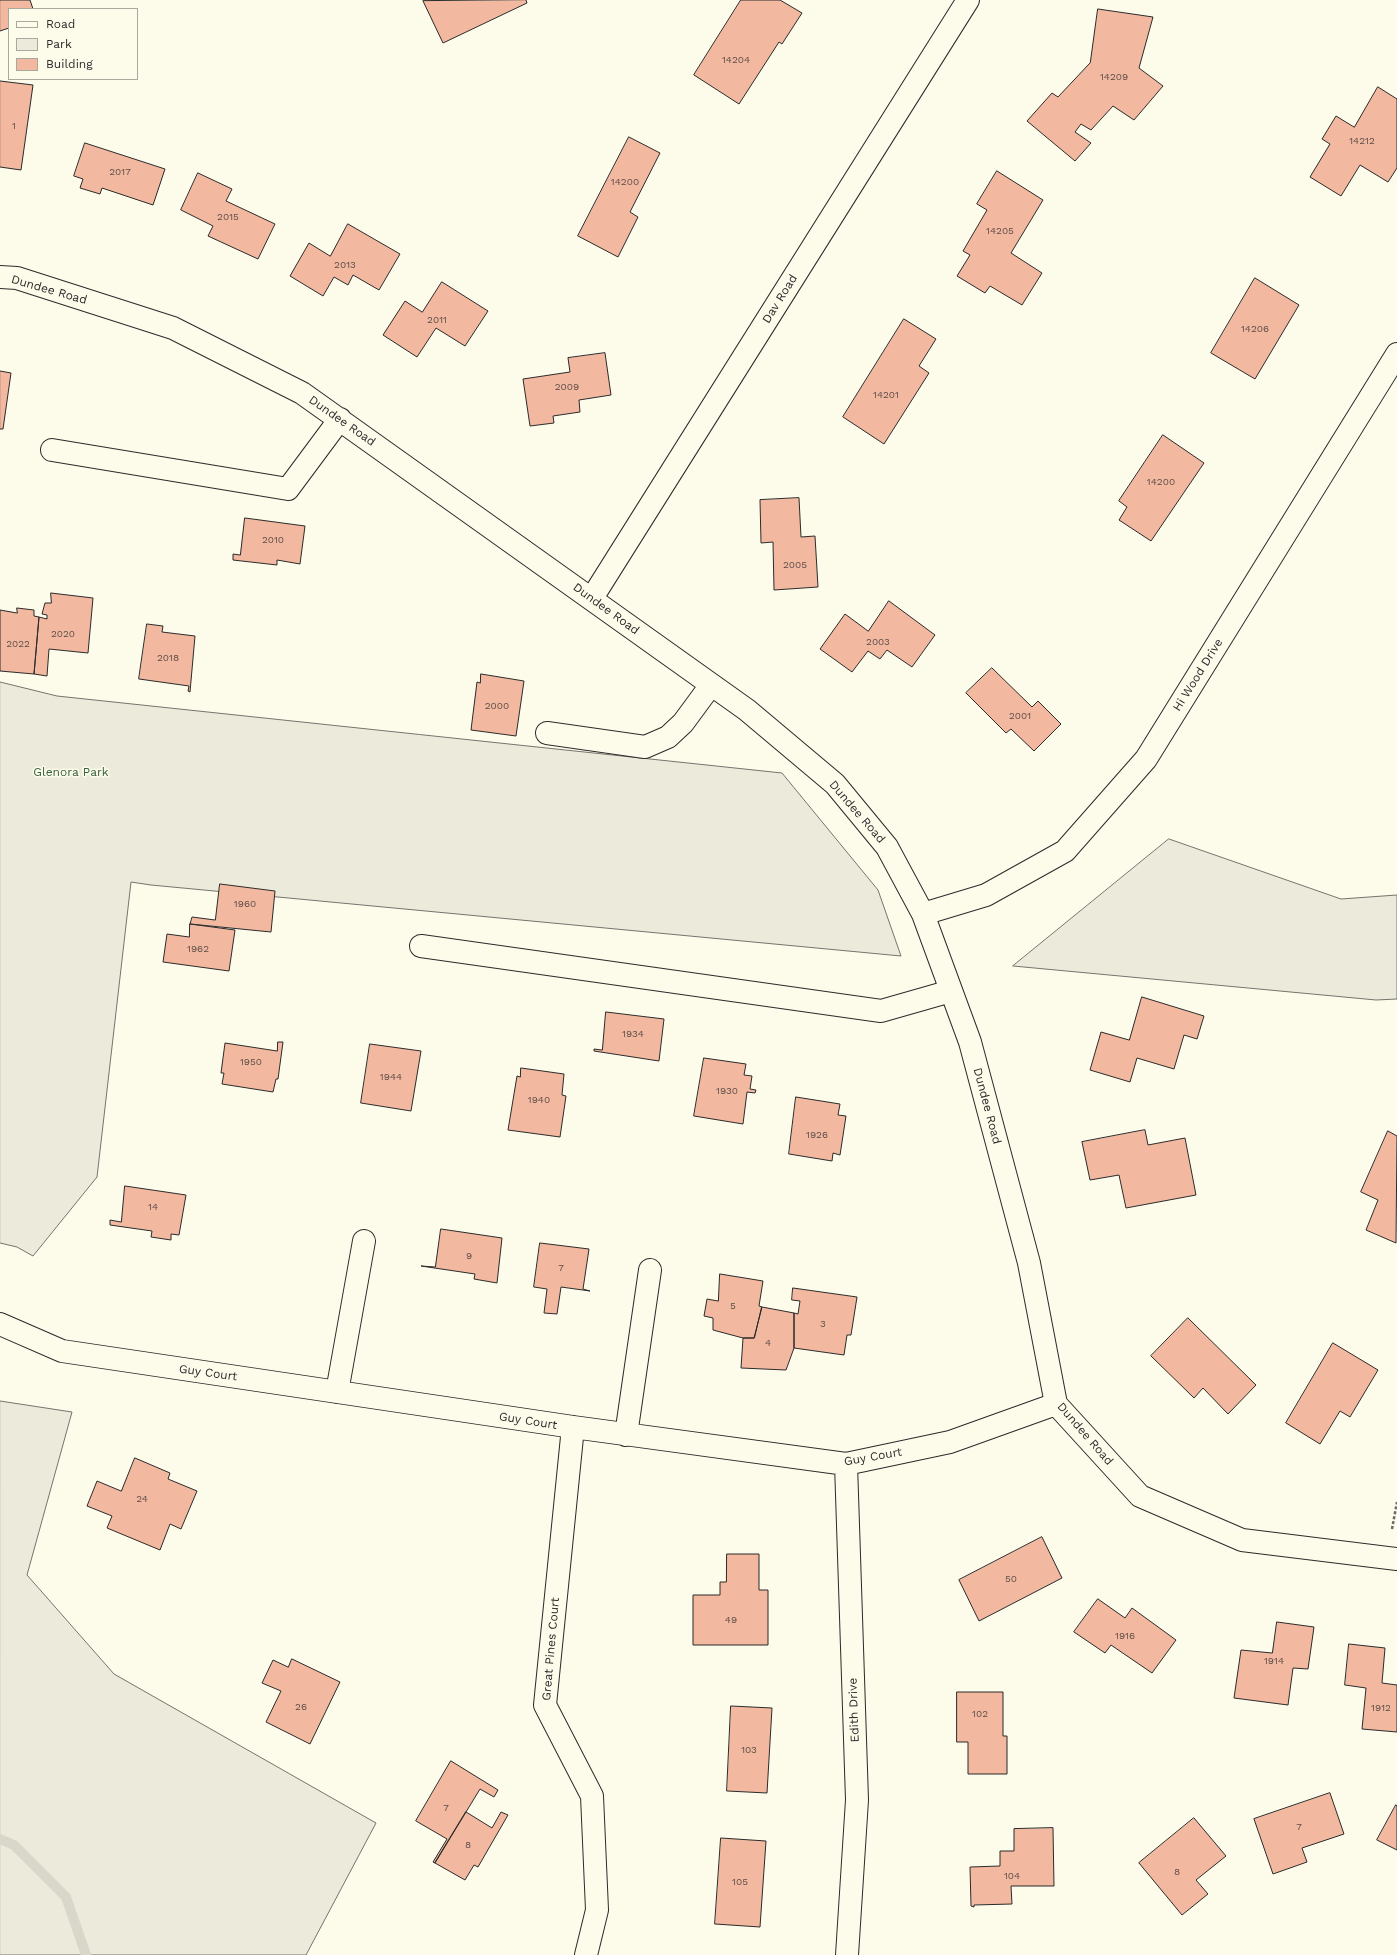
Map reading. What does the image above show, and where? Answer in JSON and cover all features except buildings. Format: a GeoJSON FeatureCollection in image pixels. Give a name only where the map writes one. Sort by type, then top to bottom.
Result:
{"type":"FeatureCollection","features":[{"type":"Feature","properties":{"kind":"street","name":"Dav Road"},"geometry":{"type":"LineString","coordinates":[[592,598],[968,0]]}},
{"type":"Feature","properties":{"kind":"street","name":"Dundee Road"},"geometry":{"type":"LineString","coordinates":[[0,277],[17,278],[173,328],[302,393],[592,598],[747,710],[835,784],[887,847],[923,914],[970,1042],[1029,1263],[1056,1404],[1140,1496],[1242,1540],[1397,1559]]}},
{"type":"Feature","properties":{"kind":"street","name":"Hi Wood Drive"},"geometry":{"type":"LineString","coordinates":[[923,914],[986,895],[1064,851],[1146,759],[1397,354]]}},
{"type":"Feature","properties":{"kind":"street"},"geometry":{"type":"LineString","coordinates":[[52,450],[288,489],[340,419]]}},
{"type":"Feature","properties":{"kind":"street"},"geometry":{"type":"LineString","coordinates":[[547,733],[645,747],[668,737],[683,723],[711,684]]}},
{"type":"Feature","properties":{"kind":"street"},"geometry":{"type":"LineString","coordinates":[[421,946],[881,1012],[951,991]]}},
{"type":"Feature","properties":{"kind":"street"},"geometry":{"type":"LineString","coordinates":[[337,1392],[364,1241]]}},
{"type":"Feature","properties":{"kind":"street"},"geometry":{"type":"LineString","coordinates":[[626,1435],[650,1270]]}},
{"type":"Feature","properties":{"kind":"street","name":"Guy Court"},"geometry":{"type":"LineString","coordinates":[[0,1324],[62,1351],[626,1435],[846,1464],[950,1442],[1056,1404]]}},
{"type":"Feature","properties":{"kind":"street","name":"Great Pines Court"},"geometry":{"type":"LineString","coordinates":[[573,1427],[545,1705],[592,1796],[596,1910],[586,1955]]}},
{"type":"Feature","properties":{"kind":"street","name":"Edith Drive"},"geometry":{"type":"LineString","coordinates":[[846,1464],[857,1800],[847,1955]]}},
{"type":"Feature","properties":{"kind":"green space","name":"Glenora Park"},"geometry":{"type":"Polygon","coordinates":[[[0,682],[57,696],[782,773],[878,890],[901,956],[131,882],[97,1177],[33,1256],[17,1247],[0,1243],[0,682]]]}},
{"type":"Feature","properties":{"kind":"green space"},"geometry":{"type":"Polygon","coordinates":[[[1169,839],[1341,899],[1397,895],[1397,999],[1376,1000],[1013,966],[1169,839]]]}},
{"type":"Feature","properties":{"kind":"green space"},"geometry":{"type":"Polygon","coordinates":[[[0,1401],[72,1412],[27,1575],[114,1674],[376,1823],[306,1955],[0,1955],[0,1401]]]}},
{"type":"Feature","properties":{"kind":"waterway"},"geometry":{"type":"LineString","coordinates":[[0,1839],[14,1845],[66,1897],[86,1955]]}}]}
